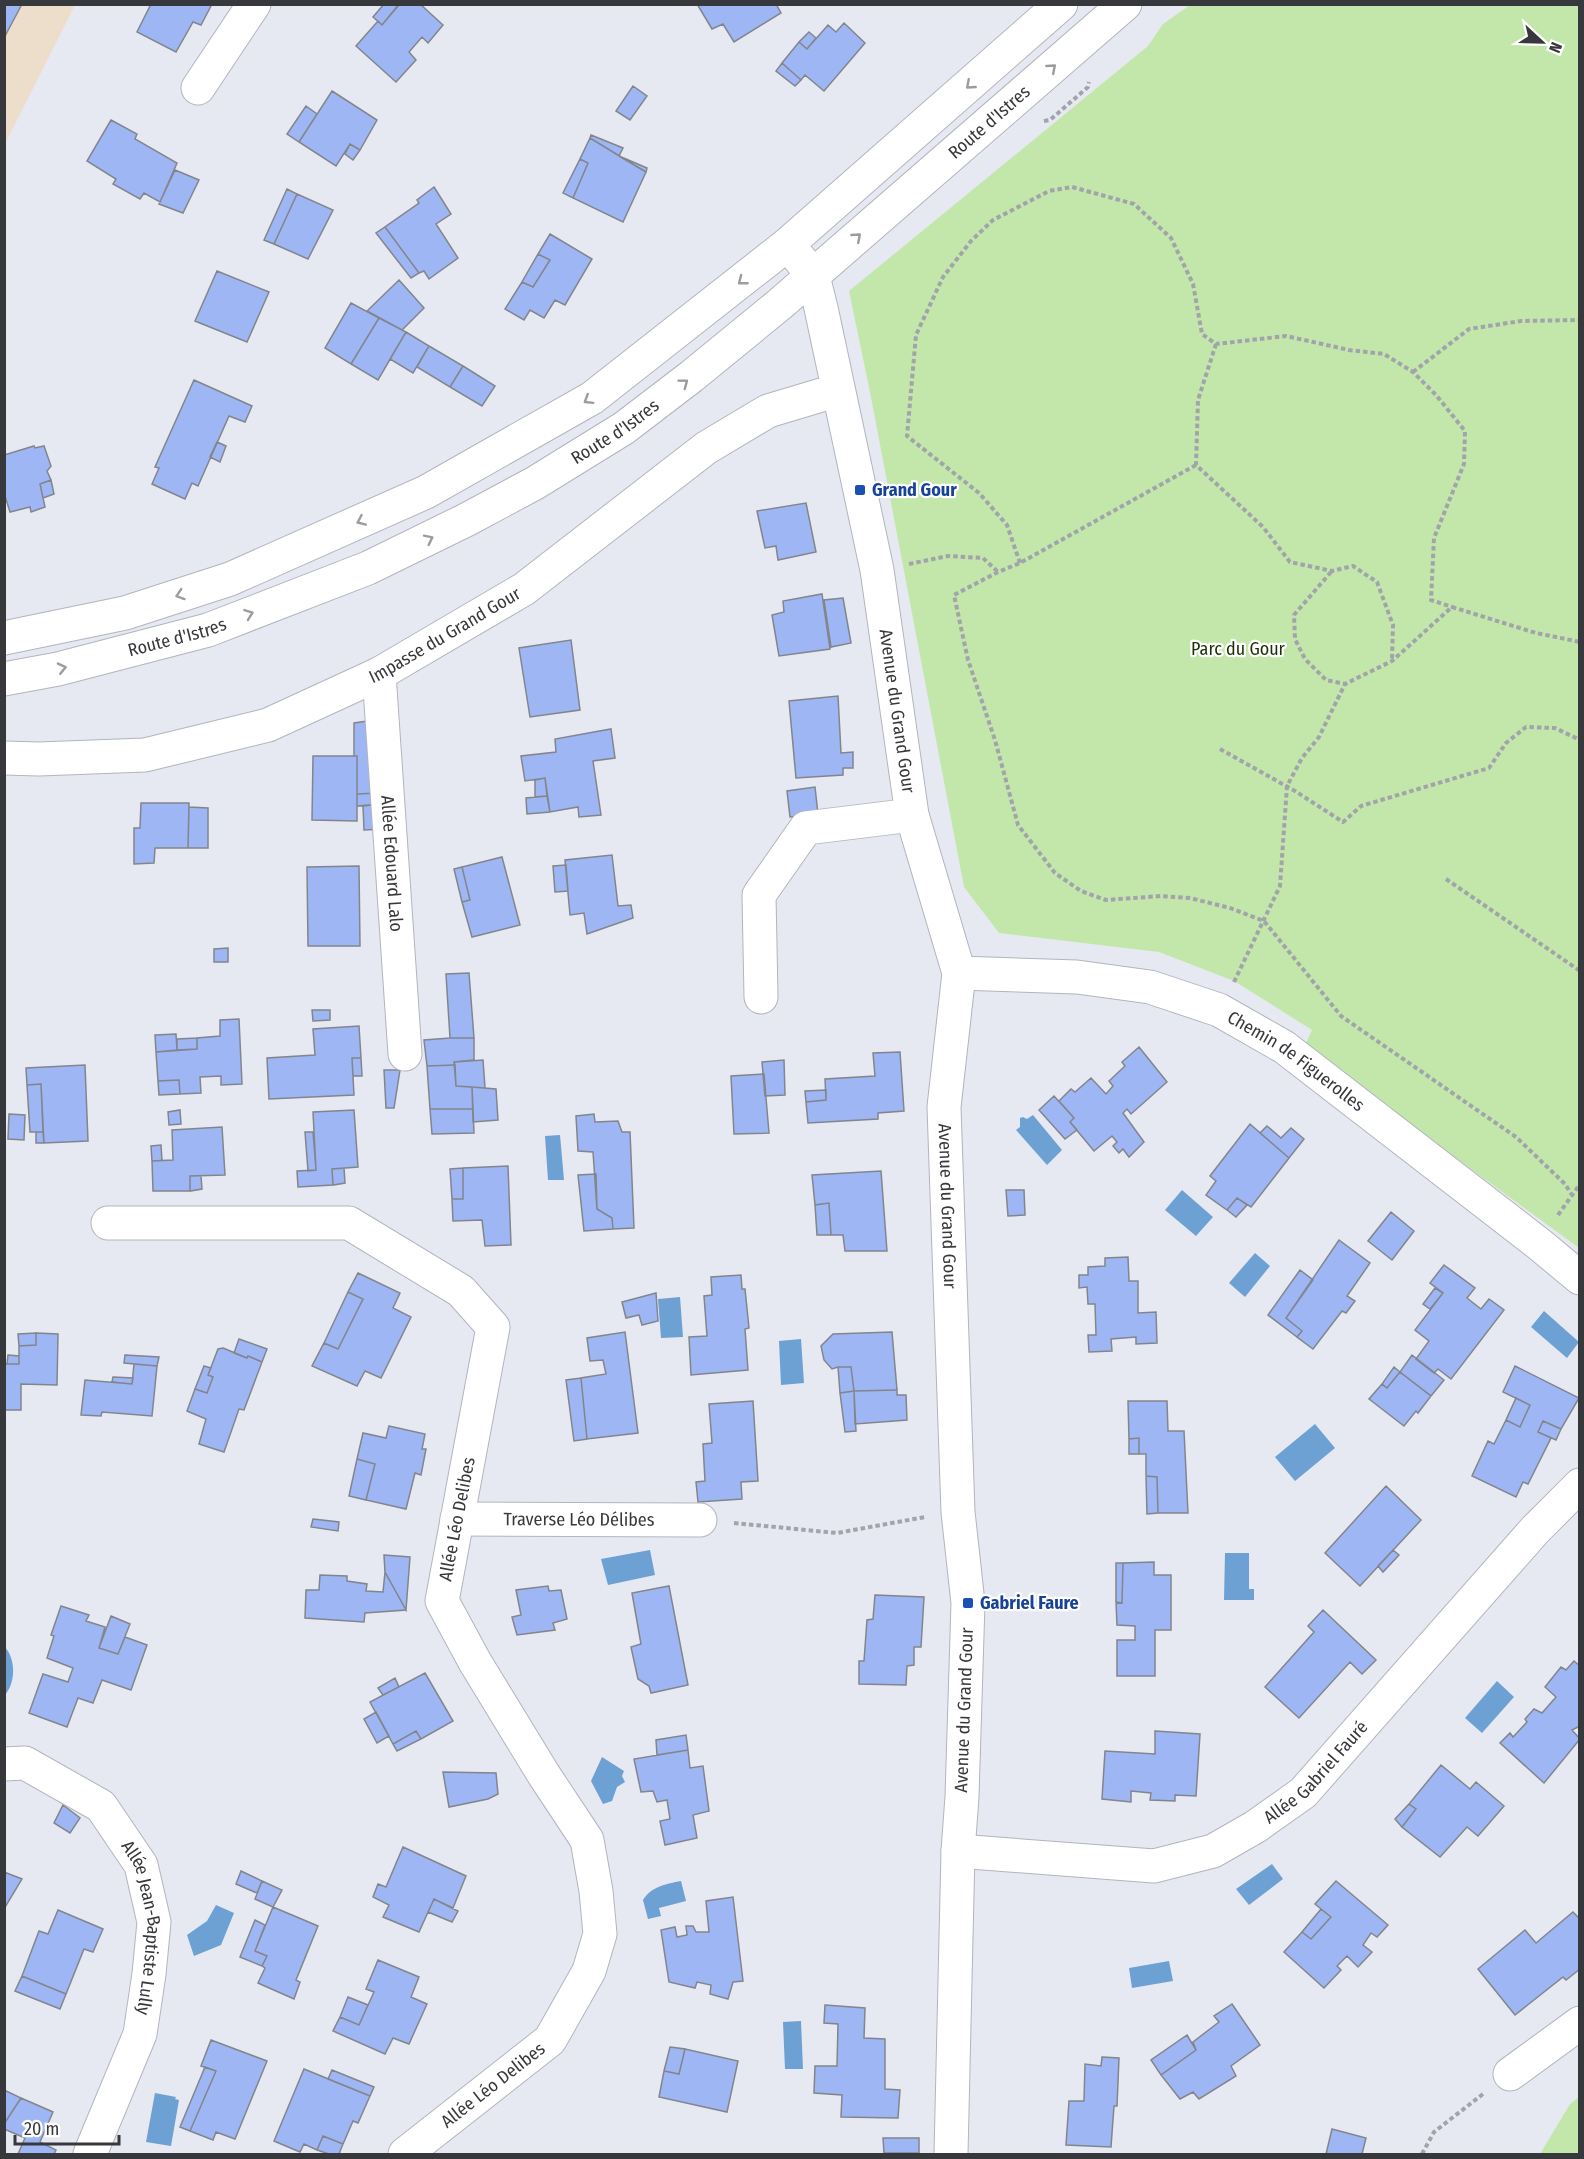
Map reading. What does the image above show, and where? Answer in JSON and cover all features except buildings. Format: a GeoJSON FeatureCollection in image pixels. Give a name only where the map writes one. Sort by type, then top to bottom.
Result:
{"type":"FeatureCollection","features":[{"type":"Feature","properties":{"kind":"street"},"geometry":{"type":"LineString","coordinates":[[198,88],[254,4]]}},
{"type":"Feature","properties":{"kind":"street","name":"Route d'Istres"},"geometry":{"type":"LineString","coordinates":[[4,638],[125,613],[230,579],[426,492],[592,398],[788,244],[1061,4]]}},
{"type":"Feature","properties":{"kind":"street","name":"Route d'Istres"},"geometry":{"type":"LineString","coordinates":[[4,679],[58,669],[208,630],[368,568],[535,483],[624,428],[692,376],[813,276],[1125,4]]}},
{"type":"Feature","properties":{"kind":"street"},"geometry":{"type":"LineString","coordinates":[[788,244],[813,276]]}},
{"type":"Feature","properties":{"kind":"street","name":"Avenue du Grand Gour"},"geometry":{"type":"LineString","coordinates":[[813,276],[877,570],[912,815],[959,973],[944,1107],[958,1512],[968,1603],[962,1797],[958,1851],[951,2154]]}},
{"type":"Feature","properties":{"kind":"street","name":"Impasse du Grand Gour"},"geometry":{"type":"LineString","coordinates":[[4,758],[146,755],[268,725],[380,674],[524,589],[706,448],[768,411],[838,390]]}},
{"type":"Feature","properties":{"kind":"street","name":"Allée Edouard Lalo"},"geometry":{"type":"LineString","coordinates":[[380,674],[405,1054]]}},
{"type":"Feature","properties":{"kind":"street"},"geometry":{"type":"LineString","coordinates":[[761,997],[759,895],[807,828],[912,815]]}},
{"type":"Feature","properties":{"kind":"street","name":"Chemin de Figuerolles"},"geometry":{"type":"LineString","coordinates":[[959,973],[1077,977],[1150,987],[1219,1010],[1284,1047],[1580,1278]]}},
{"type":"Feature","properties":{"kind":"street","name":"Allée Léo Delibes"},"geometry":{"type":"LineString","coordinates":[[108,1223],[349,1223],[461,1291],[493,1328],[442,1601],[475,1662],[544,1775],[588,1840],[600,1934],[589,1971],[550,2040],[405,2154]]}},
{"type":"Feature","properties":{"kind":"street","name":"Allée Gabriel Fauré"},"geometry":{"type":"LineString","coordinates":[[958,1851],[1154,1866],[1213,1851],[1255,1827],[1302,1793],[1534,1530],[1580,1485]]}},
{"type":"Feature","properties":{"kind":"street","name":"Traverse Léo Délibes"},"geometry":{"type":"LineString","coordinates":[[457,1519],[700,1520]]}},
{"type":"Feature","properties":{"kind":"street","name":"Allée Jean-Baptiste Lully"},"geometry":{"type":"LineString","coordinates":[[4,1764],[25,1763],[101,1806],[141,1865],[154,1923],[150,1974],[140,2034],[90,2154]]}},
{"type":"Feature","properties":{"kind":"street"},"geometry":{"type":"LineString","coordinates":[[1510,2074],[1580,2023]]}},
{"type":"Feature","properties":{"kind":"path"},"geometry":{"type":"LineString","coordinates":[[1020,562],[1007,525],[979,493],[907,436],[916,335],[943,277],[971,241],[993,220],[1049,191],[1072,187],[1134,204],[1171,238],[1193,284],[1202,334],[1216,344],[1286,336],[1348,350],[1384,354],[1413,372],[1436,395],[1465,431],[1464,464],[1434,538],[1431,600],[1536,633],[1580,642]]}},
{"type":"Feature","properties":{"kind":"path"},"geometry":{"type":"LineString","coordinates":[[1413,372],[1469,329],[1521,321],[1580,320]]}},
{"type":"Feature","properties":{"kind":"path"},"geometry":{"type":"LineString","coordinates":[[1216,344],[1198,400],[1196,465],[1263,527],[1290,562],[1332,571],[1353,566],[1377,582],[1393,625],[1392,661]]}},
{"type":"Feature","properties":{"kind":"path"},"geometry":{"type":"LineString","coordinates":[[1196,465],[1020,562],[954,595],[968,660],[995,740],[1018,825],[1055,873],[1081,891],[1106,900],[1161,896],[1190,898],[1230,908],[1264,921],[1341,1017],[1516,1137],[1565,1184],[1572,1195],[1580,1184]]}},
{"type":"Feature","properties":{"kind":"path"},"geometry":{"type":"LineString","coordinates":[[877,570],[948,556],[983,558],[998,572]]}},
{"type":"Feature","properties":{"kind":"path"},"geometry":{"type":"LineString","coordinates":[[1332,571],[1294,615],[1295,639],[1305,660],[1326,680],[1345,684]]}},
{"type":"Feature","properties":{"kind":"path"},"geometry":{"type":"LineString","coordinates":[[1219,1010],[1280,886],[1287,786],[1302,758],[1318,737],[1345,684],[1392,661],[1452,607]]}},
{"type":"Feature","properties":{"kind":"path"},"geometry":{"type":"LineString","coordinates":[[1220,749],[1287,786],[1343,822],[1361,806],[1489,768],[1506,743],[1526,728],[1554,728],[1580,740]]}},
{"type":"Feature","properties":{"kind":"path"},"geometry":{"type":"LineString","coordinates":[[1446,879],[1580,971]]}},
{"type":"Feature","properties":{"kind":"path"},"geometry":{"type":"LineString","coordinates":[[700,1520],[837,1533],[958,1512]]}},
{"type":"Feature","properties":{"kind":"path"},"geometry":{"type":"LineString","coordinates":[[1422,2154],[1434,2132],[1510,2074]]}},
{"type":"Feature","properties":{"kind":"shaded area"},"geometry":{"type":"Polygon","coordinates":[[[5,5],[75,5],[5,144],[5,5]]]}},
{"type":"Feature","properties":{"kind":"green space","name":"Parc du Gour"},"geometry":{"type":"Polygon","coordinates":[[[1190,5],[1579,5],[1579,1248],[1360,1088],[1305,1045],[1312,1030],[1234,981],[1159,952],[999,933],[964,887],[849,291],[1148,46],[1163,24],[1190,5]]]}},
{"type":"Feature","properties":{"kind":"green space"},"geometry":{"type":"Polygon","coordinates":[[[1579,2097],[1579,2154],[1540,2154],[1570,2104],[1579,2097]]]}},
{"type":"Feature","properties":{"kind":"water"},"geometry":{"type":"Polygon","coordinates":[[[1033,1115],[1062,1150],[1047,1165],[1016,1130],[1020,1127],[1020,1118],[1027,1119],[1033,1115]]]}},
{"type":"Feature","properties":{"kind":"water"},"geometry":{"type":"Polygon","coordinates":[[[560,1135],[564,1180],[548,1180],[545,1136],[560,1135]]]}},
{"type":"Feature","properties":{"kind":"water"},"geometry":{"type":"Polygon","coordinates":[[[1182,1190],[1213,1217],[1196,1236],[1165,1210],[1182,1190]]]}},
{"type":"Feature","properties":{"kind":"water"},"geometry":{"type":"Polygon","coordinates":[[[1255,1253],[1270,1266],[1245,1297],[1229,1283],[1255,1253]]]}},
{"type":"Feature","properties":{"kind":"water"},"geometry":{"type":"Polygon","coordinates":[[[680,1297],[683,1337],[661,1338],[658,1299],[680,1297]]]}},
{"type":"Feature","properties":{"kind":"water"},"geometry":{"type":"Polygon","coordinates":[[[1544,1311],[1579,1342],[1567,1358],[1531,1327],[1544,1311]]]}},
{"type":"Feature","properties":{"kind":"water"},"geometry":{"type":"Polygon","coordinates":[[[801,1339],[804,1383],[781,1385],[779,1341],[801,1339]]]}},
{"type":"Feature","properties":{"kind":"water"},"geometry":{"type":"Polygon","coordinates":[[[1315,1424],[1335,1448],[1295,1481],[1275,1457],[1315,1424]]]}},
{"type":"Feature","properties":{"kind":"water"},"geometry":{"type":"Polygon","coordinates":[[[650,1550],[655,1575],[608,1585],[601,1559],[650,1550]]]}},
{"type":"Feature","properties":{"kind":"water"},"geometry":{"type":"Polygon","coordinates":[[[1225,1553],[1249,1553],[1249,1589],[1254,1589],[1254,1600],[1224,1600],[1225,1553]]]}},
{"type":"Feature","properties":{"kind":"water"},"geometry":{"type":"Polygon","coordinates":[[[4,1646],[11,1657],[13,1670],[11,1684],[5,1695],[4,1646]]]}},
{"type":"Feature","properties":{"kind":"water"},"geometry":{"type":"Polygon","coordinates":[[[1497,1681],[1514,1697],[1482,1733],[1465,1718],[1497,1681]]]}},
{"type":"Feature","properties":{"kind":"water"},"geometry":{"type":"Polygon","coordinates":[[[602,1757],[624,1771],[622,1776],[625,1782],[617,1787],[612,1801],[603,1804],[591,1781],[602,1757]]]}},
{"type":"Feature","properties":{"kind":"water"},"geometry":{"type":"Polygon","coordinates":[[[1272,1864],[1283,1879],[1249,1905],[1236,1889],[1272,1864]]]}},
{"type":"Feature","properties":{"kind":"water"},"geometry":{"type":"Polygon","coordinates":[[[681,1881],[686,1901],[659,1908],[661,1916],[648,1919],[643,1900],[647,1895],[660,1886],[681,1881]]]}},
{"type":"Feature","properties":{"kind":"water"},"geometry":{"type":"Polygon","coordinates":[[[216,1905],[234,1913],[221,1945],[194,1956],[187,1935],[207,1921],[216,1905]]]}},
{"type":"Feature","properties":{"kind":"water"},"geometry":{"type":"Polygon","coordinates":[[[1169,1961],[1173,1981],[1132,1988],[1129,1968],[1169,1961]]]}},
{"type":"Feature","properties":{"kind":"water"},"geometry":{"type":"Polygon","coordinates":[[[801,2021],[803,2069],[785,2069],[783,2022],[801,2021]]]}},
{"type":"Feature","properties":{"kind":"water"},"geometry":{"type":"Polygon","coordinates":[[[155,2093],[176,2097],[175,2099],[179,2100],[171,2146],[146,2142],[155,2093]]]}},
{"type":"Feature","properties":{"kind":"place","name":"Grand Gour"},"geometry":{"type":"Point","coordinates":[860,490]}},
{"type":"Feature","properties":{"kind":"place","name":"Gabriel Faure"},"geometry":{"type":"Point","coordinates":[968,1603]}}]}
